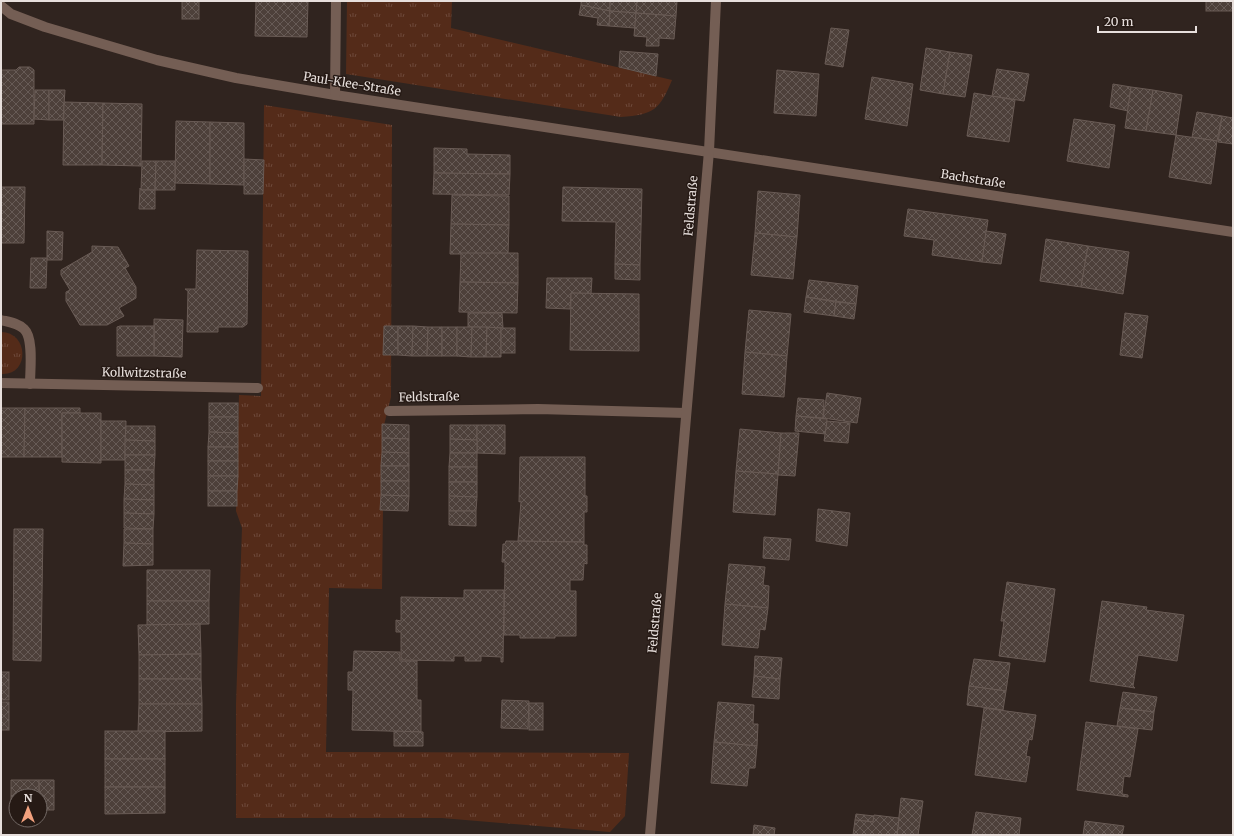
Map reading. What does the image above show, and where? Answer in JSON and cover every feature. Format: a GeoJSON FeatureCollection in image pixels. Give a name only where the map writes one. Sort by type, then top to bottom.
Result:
{"type":"FeatureCollection","features":[{"type":"Feature","properties":{"kind":"street"},"geometry":{"type":"LineString","coordinates":[[336,1],[336,95]]}},
{"type":"Feature","properties":{"kind":"street","name":"Feldstraße"},"geometry":{"type":"LineString","coordinates":[[650,835],[708,151],[716,1]]}},
{"type":"Feature","properties":{"kind":"street","name":"Paul-Klee-Straße"},"geometry":{"type":"LineString","coordinates":[[1,6],[11,14],[45,27],[158,60],[236,78],[336,95],[708,151]]}},
{"type":"Feature","properties":{"kind":"street","name":"Bachstraße"},"geometry":{"type":"LineString","coordinates":[[708,151],[1233,232]]}},
{"type":"Feature","properties":{"kind":"street"},"geometry":{"type":"LineString","coordinates":[[1,320],[16,323],[24,329],[30,337],[30,384]]}},
{"type":"Feature","properties":{"kind":"street","name":"Kollwitzstraße"},"geometry":{"type":"LineString","coordinates":[[1,384],[258,388]]}},
{"type":"Feature","properties":{"kind":"street","name":"Feldstraße"},"geometry":{"type":"LineString","coordinates":[[389,411],[538,408],[686,413]]}},
{"type":"Feature","properties":{"kind":"green space"},"geometry":{"type":"Polygon","coordinates":[[[347,1],[452,1],[451,28],[672,80],[664,98],[654,109],[641,114],[621,117],[346,74],[347,1]]]}},
{"type":"Feature","properties":{"kind":"green space"},"geometry":{"type":"Polygon","coordinates":[[[264,105],[392,125],[391,397],[384,425],[382,589],[329,588],[326,752],[629,753],[625,816],[610,832],[442,818],[236,818],[236,704],[242,528],[236,511],[239,395],[261,396],[264,105]]]}},
{"type":"Feature","properties":{"kind":"green space"},"geometry":{"type":"Polygon","coordinates":[[[1,332],[10,334],[17,339],[21,346],[22,354],[21,362],[17,368],[10,373],[1,374],[1,332]]]}},
{"type":"Feature","properties":{"kind":"building"},"geometry":{"type":"Polygon","coordinates":[[[182,1],[199,1],[199,19],[182,19],[182,1]]]}},
{"type":"Feature","properties":{"kind":"building"},"geometry":{"type":"Polygon","coordinates":[[[256,1],[308,1],[307,37],[255,36],[256,1]]]}},
{"type":"Feature","properties":{"kind":"building"},"geometry":{"type":"Polygon","coordinates":[[[581,1],[610,1],[610,11],[581,5],[581,1]]]}},
{"type":"Feature","properties":{"kind":"building"},"geometry":{"type":"Polygon","coordinates":[[[610,1],[637,1],[636,13],[610,11],[610,1]]]}},
{"type":"Feature","properties":{"kind":"building"},"geometry":{"type":"Polygon","coordinates":[[[637,1],[677,1],[676,16],[636,13],[637,1]]]}},
{"type":"Feature","properties":{"kind":"building"},"geometry":{"type":"Polygon","coordinates":[[[1206,1],[1233,1],[1233,11],[1206,11],[1206,1]]]}},
{"type":"Feature","properties":{"kind":"building"},"geometry":{"type":"Polygon","coordinates":[[[581,5],[610,11],[609,26],[597,25],[598,18],[579,15],[581,5]]]}},
{"type":"Feature","properties":{"kind":"building"},"geometry":{"type":"Polygon","coordinates":[[[610,11],[636,13],[635,28],[609,26],[610,11]]]}},
{"type":"Feature","properties":{"kind":"building"},"geometry":{"type":"Polygon","coordinates":[[[636,13],[676,16],[674,39],[659,38],[659,46],[646,46],[647,37],[634,36],[636,13]]]}},
{"type":"Feature","properties":{"kind":"building"},"geometry":{"type":"Polygon","coordinates":[[[831,28],[849,30],[843,67],[825,64],[831,28]]]}},
{"type":"Feature","properties":{"kind":"building"},"geometry":{"type":"Polygon","coordinates":[[[926,48],[950,52],[943,94],[920,90],[926,48]]]}},
{"type":"Feature","properties":{"kind":"building"},"geometry":{"type":"Polygon","coordinates":[[[620,51],[658,54],[656,76],[619,67],[620,51]]]}},
{"type":"Feature","properties":{"kind":"building"},"geometry":{"type":"Polygon","coordinates":[[[950,52],[972,55],[965,97],[943,94],[950,52]]]}},
{"type":"Feature","properties":{"kind":"building"},"geometry":{"type":"Polygon","coordinates":[[[19,67],[30,67],[34,70],[34,124],[1,124],[1,70],[16,70],[19,67]]]}},
{"type":"Feature","properties":{"kind":"building"},"geometry":{"type":"Polygon","coordinates":[[[997,69],[1029,74],[1024,101],[992,96],[997,69]]]}},
{"type":"Feature","properties":{"kind":"building"},"geometry":{"type":"Polygon","coordinates":[[[777,70],[819,74],[816,116],[774,113],[777,70]]]}},
{"type":"Feature","properties":{"kind":"building"},"geometry":{"type":"Polygon","coordinates":[[[872,77],[913,84],[907,126],[865,119],[872,77]]]}},
{"type":"Feature","properties":{"kind":"building"},"geometry":{"type":"Polygon","coordinates":[[[1113,84],[1131,87],[1128,111],[1110,107],[1113,84]]]}},
{"type":"Feature","properties":{"kind":"building"},"geometry":{"type":"Polygon","coordinates":[[[1131,87],[1153,90],[1146,131],[1125,128],[1131,87]]]}},
{"type":"Feature","properties":{"kind":"building"},"geometry":{"type":"Polygon","coordinates":[[[35,90],[49,90],[49,120],[34,119],[35,90]]]}},
{"type":"Feature","properties":{"kind":"building"},"geometry":{"type":"Polygon","coordinates":[[[49,90],[65,90],[63,120],[49,120],[49,90]]]}},
{"type":"Feature","properties":{"kind":"building"},"geometry":{"type":"Polygon","coordinates":[[[1153,90],[1182,95],[1176,135],[1146,131],[1153,90]]]}},
{"type":"Feature","properties":{"kind":"building"},"geometry":{"type":"Polygon","coordinates":[[[974,93],[1015,100],[1009,142],[967,136],[974,93]]]}},
{"type":"Feature","properties":{"kind":"building"},"geometry":{"type":"Polygon","coordinates":[[[64,102],[103,103],[102,165],[63,165],[64,102]]]}},
{"type":"Feature","properties":{"kind":"building"},"geometry":{"type":"Polygon","coordinates":[[[103,103],[142,104],[141,166],[102,165],[103,103]]]}},
{"type":"Feature","properties":{"kind":"building"},"geometry":{"type":"Polygon","coordinates":[[[1197,112],[1222,116],[1217,141],[1192,137],[1197,112]]]}},
{"type":"Feature","properties":{"kind":"building"},"geometry":{"type":"Polygon","coordinates":[[[1222,116],[1233,118],[1233,144],[1218,142],[1222,116]]]}},
{"type":"Feature","properties":{"kind":"building"},"geometry":{"type":"Polygon","coordinates":[[[1074,119],[1115,125],[1109,168],[1067,161],[1074,119]]]}},
{"type":"Feature","properties":{"kind":"building"},"geometry":{"type":"Polygon","coordinates":[[[176,121],[210,122],[210,184],[175,183],[176,121]]]}},
{"type":"Feature","properties":{"kind":"building"},"geometry":{"type":"Polygon","coordinates":[[[210,122],[244,123],[244,185],[210,184],[210,122]]]}},
{"type":"Feature","properties":{"kind":"building"},"geometry":{"type":"Polygon","coordinates":[[[1176,135],[1217,141],[1211,184],[1169,177],[1176,135]]]}},
{"type":"Feature","properties":{"kind":"building"},"geometry":{"type":"Polygon","coordinates":[[[434,148],[467,149],[467,154],[510,155],[510,174],[434,173],[434,148]]]}},
{"type":"Feature","properties":{"kind":"building"},"geometry":{"type":"Polygon","coordinates":[[[244,159],[264,160],[263,194],[244,194],[244,159]]]}},
{"type":"Feature","properties":{"kind":"building"},"geometry":{"type":"Polygon","coordinates":[[[142,161],[156,161],[155,190],[141,190],[142,161]]]}},
{"type":"Feature","properties":{"kind":"building"},"geometry":{"type":"Polygon","coordinates":[[[156,161],[175,161],[175,190],[155,190],[156,161]]]}},
{"type":"Feature","properties":{"kind":"building"},"geometry":{"type":"Polygon","coordinates":[[[434,173],[510,174],[509,195],[433,194],[434,173]]]}},
{"type":"Feature","properties":{"kind":"building"},"geometry":{"type":"Polygon","coordinates":[[[1,187],[25,187],[24,243],[1,243],[1,187]]]}},
{"type":"Feature","properties":{"kind":"building"},"geometry":{"type":"Polygon","coordinates":[[[563,187],[642,189],[640,265],[615,264],[616,222],[562,221],[563,187]]]}},
{"type":"Feature","properties":{"kind":"building"},"geometry":{"type":"Polygon","coordinates":[[[140,188],[141,190],[155,190],[155,209],[139,209],[140,188]]]}},
{"type":"Feature","properties":{"kind":"building"},"geometry":{"type":"Polygon","coordinates":[[[758,191],[800,195],[797,237],[755,233],[758,191]]]}},
{"type":"Feature","properties":{"kind":"building"},"geometry":{"type":"Polygon","coordinates":[[[452,195],[509,196],[509,225],[451,224],[452,195]]]}},
{"type":"Feature","properties":{"kind":"building"},"geometry":{"type":"Polygon","coordinates":[[[908,209],[988,220],[982,262],[932,255],[934,240],[904,236],[908,209]]]}},
{"type":"Feature","properties":{"kind":"building"},"geometry":{"type":"Polygon","coordinates":[[[451,224],[509,225],[508,254],[450,254],[451,224]]]}},
{"type":"Feature","properties":{"kind":"building"},"geometry":{"type":"Polygon","coordinates":[[[47,231],[63,232],[62,260],[47,260],[47,231]]]}},
{"type":"Feature","properties":{"kind":"building"},"geometry":{"type":"Polygon","coordinates":[[[986,231],[1006,234],[1001,264],[982,262],[986,231]]]}},
{"type":"Feature","properties":{"kind":"building"},"geometry":{"type":"Polygon","coordinates":[[[755,233],[797,237],[793,279],[751,275],[755,233]]]}},
{"type":"Feature","properties":{"kind":"building"},"geometry":{"type":"Polygon","coordinates":[[[1046,239],[1088,246],[1081,287],[1040,281],[1046,239]]]}},
{"type":"Feature","properties":{"kind":"building"},"geometry":{"type":"Polygon","coordinates":[[[92,246],[118,247],[129,266],[125,268],[136,287],[136,298],[119,308],[124,316],[107,325],[80,325],[66,301],[66,292],[70,290],[61,275],[61,270],[92,252],[92,246]]]}},
{"type":"Feature","properties":{"kind":"building"},"geometry":{"type":"Polygon","coordinates":[[[1088,246],[1129,252],[1123,294],[1081,287],[1088,246]]]}},
{"type":"Feature","properties":{"kind":"building"},"geometry":{"type":"Polygon","coordinates":[[[197,250],[248,251],[247,324],[243,327],[218,327],[218,332],[187,332],[188,291],[185,289],[196,289],[197,250]]]}},
{"type":"Feature","properties":{"kind":"building"},"geometry":{"type":"Polygon","coordinates":[[[461,253],[518,253],[518,283],[460,282],[461,253]]]}},
{"type":"Feature","properties":{"kind":"building"},"geometry":{"type":"Polygon","coordinates":[[[31,258],[47,258],[46,288],[30,288],[31,258]]]}},
{"type":"Feature","properties":{"kind":"building"},"geometry":{"type":"Polygon","coordinates":[[[615,264],[640,265],[640,280],[615,279],[615,264]]]}},
{"type":"Feature","properties":{"kind":"building"},"geometry":{"type":"Polygon","coordinates":[[[547,278],[592,278],[591,294],[571,293],[570,309],[546,308],[547,278]]]}},
{"type":"Feature","properties":{"kind":"building"},"geometry":{"type":"Polygon","coordinates":[[[809,280],[858,286],[856,304],[806,297],[809,280]]]}},
{"type":"Feature","properties":{"kind":"building"},"geometry":{"type":"Polygon","coordinates":[[[460,282],[518,283],[517,313],[459,312],[460,282]]]}},
{"type":"Feature","properties":{"kind":"building"},"geometry":{"type":"Polygon","coordinates":[[[571,293],[639,294],[639,351],[570,350],[571,293]]]}},
{"type":"Feature","properties":{"kind":"building"},"geometry":{"type":"Polygon","coordinates":[[[806,297],[836,302],[834,316],[804,312],[806,297]]]}},
{"type":"Feature","properties":{"kind":"building"},"geometry":{"type":"Polygon","coordinates":[[[836,302],[856,304],[854,319],[834,316],[836,302]]]}},
{"type":"Feature","properties":{"kind":"building"},"geometry":{"type":"Polygon","coordinates":[[[749,310],[791,314],[787,356],[745,352],[749,310]]]}},
{"type":"Feature","properties":{"kind":"building"},"geometry":{"type":"Polygon","coordinates":[[[468,313],[502,313],[503,328],[468,327],[468,313]]]}},
{"type":"Feature","properties":{"kind":"building"},"geometry":{"type":"Polygon","coordinates":[[[1125,313],[1148,316],[1142,358],[1120,355],[1125,313]]]}},
{"type":"Feature","properties":{"kind":"building"},"geometry":{"type":"Polygon","coordinates":[[[154,319],[183,320],[182,357],[154,356],[154,319]]]}},
{"type":"Feature","properties":{"kind":"building"},"geometry":{"type":"Polygon","coordinates":[[[154,326],[154,356],[117,356],[117,327],[154,326]]]}},
{"type":"Feature","properties":{"kind":"building"},"geometry":{"type":"Polygon","coordinates":[[[384,326],[398,326],[398,355],[383,355],[384,326]]]}},
{"type":"Feature","properties":{"kind":"building"},"geometry":{"type":"Polygon","coordinates":[[[398,326],[413,326],[412,356],[398,355],[398,326]]]}},
{"type":"Feature","properties":{"kind":"building"},"geometry":{"type":"Polygon","coordinates":[[[413,326],[428,327],[427,356],[412,356],[413,326]]]}},
{"type":"Feature","properties":{"kind":"building"},"geometry":{"type":"Polygon","coordinates":[[[428,327],[442,327],[442,356],[427,356],[428,327]]]}},
{"type":"Feature","properties":{"kind":"building"},"geometry":{"type":"Polygon","coordinates":[[[442,327],[457,327],[457,356],[442,356],[442,327]]]}},
{"type":"Feature","properties":{"kind":"building"},"geometry":{"type":"Polygon","coordinates":[[[457,327],[472,327],[471,357],[457,356],[457,327]]]}},
{"type":"Feature","properties":{"kind":"building"},"geometry":{"type":"Polygon","coordinates":[[[472,327],[487,327],[486,357],[471,357],[472,327]]]}},
{"type":"Feature","properties":{"kind":"building"},"geometry":{"type":"Polygon","coordinates":[[[487,327],[501,328],[501,357],[486,357],[487,327]]]}},
{"type":"Feature","properties":{"kind":"building"},"geometry":{"type":"Polygon","coordinates":[[[501,328],[515,328],[515,353],[501,353],[501,328]]]}},
{"type":"Feature","properties":{"kind":"building"},"geometry":{"type":"Polygon","coordinates":[[[745,352],[787,356],[784,397],[742,394],[745,352]]]}},
{"type":"Feature","properties":{"kind":"building"},"geometry":{"type":"Polygon","coordinates":[[[827,393],[861,398],[857,423],[823,418],[827,393]]]}},
{"type":"Feature","properties":{"kind":"building"},"geometry":{"type":"Polygon","coordinates":[[[798,398],[824,400],[823,418],[796,416],[798,398]]]}},
{"type":"Feature","properties":{"kind":"building"},"geometry":{"type":"Polygon","coordinates":[[[209,403],[238,403],[238,417],[209,417],[209,403]]]}},
{"type":"Feature","properties":{"kind":"building"},"geometry":{"type":"Polygon","coordinates":[[[1,408],[25,408],[24,457],[1,457],[1,408]]]}},
{"type":"Feature","properties":{"kind":"building"},"geometry":{"type":"Polygon","coordinates":[[[25,408],[80,408],[80,413],[62,413],[62,457],[24,457],[25,408]]]}},
{"type":"Feature","properties":{"kind":"building"},"geometry":{"type":"Polygon","coordinates":[[[62,413],[101,413],[101,463],[62,462],[62,413]]]}},
{"type":"Feature","properties":{"kind":"building"},"geometry":{"type":"Polygon","coordinates":[[[796,416],[827,419],[826,434],[795,431],[796,416]]]}},
{"type":"Feature","properties":{"kind":"building"},"geometry":{"type":"Polygon","coordinates":[[[209,417],[238,417],[238,433],[209,432],[209,417]]]}},
{"type":"Feature","properties":{"kind":"building"},"geometry":{"type":"Polygon","coordinates":[[[101,421],[126,421],[125,460],[101,460],[101,421]]]}},
{"type":"Feature","properties":{"kind":"building"},"geometry":{"type":"Polygon","coordinates":[[[827,421],[850,423],[848,443],[824,441],[827,421]]]}},
{"type":"Feature","properties":{"kind":"building"},"geometry":{"type":"Polygon","coordinates":[[[382,424],[409,425],[409,439],[382,438],[382,424]]]}},
{"type":"Feature","properties":{"kind":"building"},"geometry":{"type":"Polygon","coordinates":[[[450,425],[477,425],[477,440],[450,439],[450,425]]]}},
{"type":"Feature","properties":{"kind":"building"},"geometry":{"type":"Polygon","coordinates":[[[477,425],[505,425],[505,454],[477,453],[477,425]]]}},
{"type":"Feature","properties":{"kind":"building"},"geometry":{"type":"Polygon","coordinates":[[[126,426],[155,426],[155,441],[125,440],[126,426]]]}},
{"type":"Feature","properties":{"kind":"building"},"geometry":{"type":"Polygon","coordinates":[[[740,429],[781,433],[778,474],[736,471],[740,429]]]}},
{"type":"Feature","properties":{"kind":"building"},"geometry":{"type":"Polygon","coordinates":[[[209,432],[238,433],[238,447],[208,447],[209,432]]]}},
{"type":"Feature","properties":{"kind":"building"},"geometry":{"type":"Polygon","coordinates":[[[781,433],[799,433],[795,476],[778,475],[781,433]]]}},
{"type":"Feature","properties":{"kind":"building"},"geometry":{"type":"Polygon","coordinates":[[[382,438],[409,439],[409,453],[382,452],[382,438]]]}},
{"type":"Feature","properties":{"kind":"building"},"geometry":{"type":"Polygon","coordinates":[[[450,439],[477,440],[477,453],[450,453],[450,439]]]}},
{"type":"Feature","properties":{"kind":"building"},"geometry":{"type":"Polygon","coordinates":[[[125,440],[155,441],[155,455],[125,455],[125,440]]]}},
{"type":"Feature","properties":{"kind":"building"},"geometry":{"type":"Polygon","coordinates":[[[208,447],[238,447],[238,461],[208,461],[208,447]]]}},
{"type":"Feature","properties":{"kind":"building"},"geometry":{"type":"Polygon","coordinates":[[[382,452],[409,453],[409,466],[381,466],[382,452]]]}},
{"type":"Feature","properties":{"kind":"building"},"geometry":{"type":"Polygon","coordinates":[[[450,453],[477,453],[477,467],[449,467],[450,453]]]}},
{"type":"Feature","properties":{"kind":"building"},"geometry":{"type":"Polygon","coordinates":[[[125,455],[155,455],[154,470],[125,470],[125,455]]]}},
{"type":"Feature","properties":{"kind":"building"},"geometry":{"type":"Polygon","coordinates":[[[520,457],[585,457],[585,496],[587,496],[587,512],[584,512],[584,542],[518,541],[521,501],[519,502],[520,457]]]}},
{"type":"Feature","properties":{"kind":"building"},"geometry":{"type":"Polygon","coordinates":[[[208,461],[238,461],[238,476],[208,476],[208,461]]]}},
{"type":"Feature","properties":{"kind":"building"},"geometry":{"type":"Polygon","coordinates":[[[381,466],[409,466],[409,481],[381,481],[381,466]]]}},
{"type":"Feature","properties":{"kind":"building"},"geometry":{"type":"Polygon","coordinates":[[[449,467],[477,467],[477,482],[449,482],[449,467]]]}},
{"type":"Feature","properties":{"kind":"building"},"geometry":{"type":"Polygon","coordinates":[[[125,470],[154,470],[154,485],[125,484],[125,470]]]}},
{"type":"Feature","properties":{"kind":"building"},"geometry":{"type":"Polygon","coordinates":[[[736,471],[778,474],[775,515],[733,512],[736,471]]]}},
{"type":"Feature","properties":{"kind":"building"},"geometry":{"type":"Polygon","coordinates":[[[208,476],[238,476],[237,491],[208,491],[208,476]]]}},
{"type":"Feature","properties":{"kind":"building"},"geometry":{"type":"Polygon","coordinates":[[[381,481],[409,481],[409,496],[381,495],[381,481]]]}},
{"type":"Feature","properties":{"kind":"building"},"geometry":{"type":"Polygon","coordinates":[[[449,482],[477,482],[477,497],[449,496],[449,482]]]}},
{"type":"Feature","properties":{"kind":"building"},"geometry":{"type":"Polygon","coordinates":[[[125,484],[154,485],[154,500],[124,499],[125,484]]]}},
{"type":"Feature","properties":{"kind":"building"},"geometry":{"type":"Polygon","coordinates":[[[208,491],[237,491],[237,506],[208,506],[208,491]]]}},
{"type":"Feature","properties":{"kind":"building"},"geometry":{"type":"Polygon","coordinates":[[[381,495],[409,496],[408,511],[380,510],[381,495]]]}},
{"type":"Feature","properties":{"kind":"building"},"geometry":{"type":"Polygon","coordinates":[[[449,496],[477,497],[476,511],[449,511],[449,496]]]}},
{"type":"Feature","properties":{"kind":"building"},"geometry":{"type":"Polygon","coordinates":[[[124,499],[154,500],[154,514],[124,513],[124,499]]]}},
{"type":"Feature","properties":{"kind":"building"},"geometry":{"type":"Polygon","coordinates":[[[818,509],[850,513],[847,546],[816,541],[818,509]]]}},
{"type":"Feature","properties":{"kind":"building"},"geometry":{"type":"Polygon","coordinates":[[[449,511],[476,511],[476,526],[449,525],[449,511]]]}},
{"type":"Feature","properties":{"kind":"building"},"geometry":{"type":"Polygon","coordinates":[[[124,513],[154,514],[153,529],[124,528],[124,513]]]}},
{"type":"Feature","properties":{"kind":"building"},"geometry":{"type":"Polygon","coordinates":[[[14,529],[43,529],[41,661],[13,660],[14,529]]]}},
{"type":"Feature","properties":{"kind":"building"},"geometry":{"type":"Polygon","coordinates":[[[124,529],[153,529],[153,544],[124,543],[124,529]]]}},
{"type":"Feature","properties":{"kind":"building"},"geometry":{"type":"Polygon","coordinates":[[[764,537],[791,539],[789,560],[763,558],[764,537]]]}},
{"type":"Feature","properties":{"kind":"building"},"geometry":{"type":"Polygon","coordinates":[[[506,541],[584,542],[584,545],[587,545],[587,564],[584,563],[583,580],[570,580],[570,591],[576,591],[576,636],[555,636],[555,638],[520,638],[520,635],[504,635],[505,562],[502,562],[503,544],[505,544],[506,541]]]}},
{"type":"Feature","properties":{"kind":"building"},"geometry":{"type":"Polygon","coordinates":[[[124,543],[153,544],[153,565],[123,566],[124,543]]]}},
{"type":"Feature","properties":{"kind":"building"},"geometry":{"type":"Polygon","coordinates":[[[729,564],[765,567],[763,585],[769,586],[768,608],[725,604],[729,564]]]}},
{"type":"Feature","properties":{"kind":"building"},"geometry":{"type":"Polygon","coordinates":[[[147,570],[210,570],[209,601],[147,601],[147,570]]]}},
{"type":"Feature","properties":{"kind":"building"},"geometry":{"type":"Polygon","coordinates":[[[1007,582],[1055,589],[1045,662],[999,656],[1004,621],[1001,621],[1007,582]]]}},
{"type":"Feature","properties":{"kind":"building"},"geometry":{"type":"Polygon","coordinates":[[[464,590],[504,590],[503,662],[501,662],[501,657],[481,656],[481,661],[465,661],[465,656],[454,656],[454,661],[401,660],[401,632],[396,632],[396,620],[401,621],[401,597],[464,598],[464,590]]]}},
{"type":"Feature","properties":{"kind":"building"},"geometry":{"type":"Polygon","coordinates":[[[147,601],[209,601],[209,624],[147,625],[147,601]]]}},
{"type":"Feature","properties":{"kind":"building"},"geometry":{"type":"Polygon","coordinates":[[[1102,601],[1147,607],[1146,610],[1184,615],[1177,661],[1138,655],[1133,686],[1135,688],[1090,681],[1102,601]]]}},
{"type":"Feature","properties":{"kind":"building"},"geometry":{"type":"Polygon","coordinates":[[[725,604],[768,608],[765,630],[760,629],[758,648],[722,645],[725,604]]]}},
{"type":"Feature","properties":{"kind":"building"},"geometry":{"type":"Polygon","coordinates":[[[200,624],[201,654],[139,655],[138,625],[200,624]]]}},
{"type":"Feature","properties":{"kind":"building"},"geometry":{"type":"Polygon","coordinates":[[[354,651],[400,652],[400,661],[417,661],[417,700],[421,700],[421,732],[352,730],[353,690],[348,690],[348,672],[353,672],[354,651]]]}},
{"type":"Feature","properties":{"kind":"building"},"geometry":{"type":"Polygon","coordinates":[[[201,654],[201,679],[139,679],[139,655],[201,654]]]}},
{"type":"Feature","properties":{"kind":"building"},"geometry":{"type":"Polygon","coordinates":[[[755,656],[782,658],[780,679],[754,676],[755,656]]]}},
{"type":"Feature","properties":{"kind":"building"},"geometry":{"type":"Polygon","coordinates":[[[974,659],[1010,663],[1006,691],[969,686],[974,659]]]}},
{"type":"Feature","properties":{"kind":"building"},"geometry":{"type":"Polygon","coordinates":[[[1,672],[9,672],[9,700],[1,700],[1,672]]]}},
{"type":"Feature","properties":{"kind":"building"},"geometry":{"type":"Polygon","coordinates":[[[754,676],[780,679],[779,699],[752,697],[754,676]]]}},
{"type":"Feature","properties":{"kind":"building"},"geometry":{"type":"Polygon","coordinates":[[[139,679],[201,679],[202,704],[139,704],[139,679]]]}},
{"type":"Feature","properties":{"kind":"building"},"geometry":{"type":"Polygon","coordinates":[[[969,686],[1006,691],[1003,710],[967,705],[969,686]]]}},
{"type":"Feature","properties":{"kind":"building"},"geometry":{"type":"Polygon","coordinates":[[[1123,692],[1157,697],[1154,712],[1120,708],[1123,692]]]}},
{"type":"Feature","properties":{"kind":"building"},"geometry":{"type":"Polygon","coordinates":[[[502,700],[529,701],[528,729],[501,728],[502,700]]]}},
{"type":"Feature","properties":{"kind":"building"},"geometry":{"type":"Polygon","coordinates":[[[1,702],[9,702],[9,730],[1,730],[1,702]]]}},
{"type":"Feature","properties":{"kind":"building"},"geometry":{"type":"Polygon","coordinates":[[[718,702],[754,705],[753,724],[758,724],[757,746],[714,742],[718,702]]]}},
{"type":"Feature","properties":{"kind":"building"},"geometry":{"type":"Polygon","coordinates":[[[529,703],[543,703],[543,730],[529,730],[529,703]]]}},
{"type":"Feature","properties":{"kind":"building"},"geometry":{"type":"Polygon","coordinates":[[[139,704],[202,704],[202,731],[138,732],[139,704]]]}},
{"type":"Feature","properties":{"kind":"building"},"geometry":{"type":"Polygon","coordinates":[[[984,708],[1036,715],[1032,740],[1029,739],[1026,756],[1030,757],[1026,782],[975,775],[984,708]]]}},
{"type":"Feature","properties":{"kind":"building"},"geometry":{"type":"Polygon","coordinates":[[[1120,708],[1154,712],[1152,730],[1117,726],[1120,708]]]}},
{"type":"Feature","properties":{"kind":"building"},"geometry":{"type":"Polygon","coordinates":[[[1086,722],[1138,729],[1130,777],[1124,776],[1122,794],[1128,795],[1128,797],[1077,790],[1086,722]]]}},
{"type":"Feature","properties":{"kind":"building"},"geometry":{"type":"Polygon","coordinates":[[[105,731],[165,731],[165,759],[105,759],[105,731]]]}},
{"type":"Feature","properties":{"kind":"building"},"geometry":{"type":"Polygon","coordinates":[[[394,731],[423,732],[423,746],[394,746],[394,731]]]}},
{"type":"Feature","properties":{"kind":"building"},"geometry":{"type":"Polygon","coordinates":[[[714,742],[757,746],[755,768],[749,768],[747,786],[711,783],[714,742]]]}},
{"type":"Feature","properties":{"kind":"building"},"geometry":{"type":"Polygon","coordinates":[[[105,759],[165,759],[165,787],[105,787],[105,759]]]}},
{"type":"Feature","properties":{"kind":"building"},"geometry":{"type":"Polygon","coordinates":[[[11,780],[39,780],[39,788],[11,788],[11,780]]]}},
{"type":"Feature","properties":{"kind":"building"},"geometry":{"type":"Polygon","coordinates":[[[39,780],[54,780],[54,810],[48,810],[48,788],[39,788],[39,780]]]}},
{"type":"Feature","properties":{"kind":"building"},"geometry":{"type":"Polygon","coordinates":[[[105,787],[165,787],[165,813],[105,814],[105,787]]]}},
{"type":"Feature","properties":{"kind":"building"},"geometry":{"type":"Polygon","coordinates":[[[901,798],[923,801],[918,835],[897,835],[901,798]]]}},
{"type":"Feature","properties":{"kind":"building"},"geometry":{"type":"Polygon","coordinates":[[[976,812],[1021,818],[1019,835],[972,835],[976,812]]]}},
{"type":"Feature","properties":{"kind":"building"},"geometry":{"type":"Polygon","coordinates":[[[856,814],[874,816],[873,822],[855,820],[856,814]]]}},
{"type":"Feature","properties":{"kind":"building"},"geometry":{"type":"Polygon","coordinates":[[[874,815],[899,818],[897,835],[853,835],[855,820],[873,822],[874,815]]]}},
{"type":"Feature","properties":{"kind":"building"},"geometry":{"type":"Polygon","coordinates":[[[1085,821],[1124,826],[1122,835],[1083,835],[1085,821]]]}},
{"type":"Feature","properties":{"kind":"building"},"geometry":{"type":"Polygon","coordinates":[[[754,825],[775,828],[774,835],[753,835],[754,825]]]}}]}
